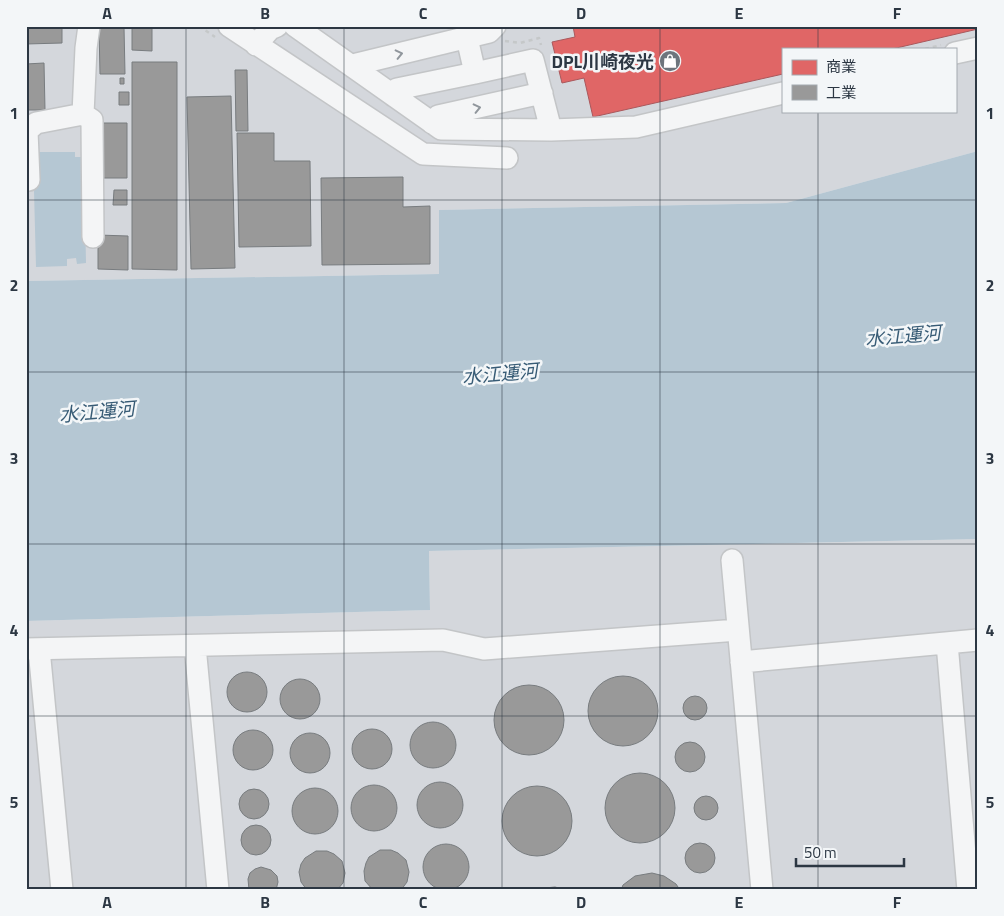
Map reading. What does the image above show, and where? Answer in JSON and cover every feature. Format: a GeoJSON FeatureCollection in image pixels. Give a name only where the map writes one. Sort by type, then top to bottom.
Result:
{"type":"FeatureCollection","features":[{"type":"Feature","properties":{"kind":"street"},"geometry":{"type":"LineString","coordinates":[[83,114],[89,26]]}},
{"type":"Feature","properties":{"kind":"street"},"geometry":{"type":"LineString","coordinates":[[229,26],[423,154],[507,158]]}},
{"type":"Feature","properties":{"kind":"street"},"geometry":{"type":"LineString","coordinates":[[256,44],[270,29],[276,26]]}},
{"type":"Feature","properties":{"kind":"street"},"geometry":{"type":"LineString","coordinates":[[295,26],[441,129],[551,130],[636,127],[782,93]]}},
{"type":"Feature","properties":{"kind":"street"},"geometry":{"type":"LineString","coordinates":[[353,67],[357,64],[489,32],[495,26]]}},
{"type":"Feature","properties":{"kind":"street"},"geometry":{"type":"LineString","coordinates":[[466,38],[474,74]]}},
{"type":"Feature","properties":{"kind":"street"},"geometry":{"type":"LineString","coordinates":[[956,54],[978,48]]}},
{"type":"Feature","properties":{"kind":"street"},"geometry":{"type":"LineString","coordinates":[[394,96],[397,90],[533,60],[551,130]]}},
{"type":"Feature","properties":{"kind":"street"},"geometry":{"type":"LineString","coordinates":[[432,123],[438,116],[542,93]]}},
{"type":"Feature","properties":{"kind":"street"},"geometry":{"type":"LineString","coordinates":[[29,180],[27,131],[36,123],[83,114],[92,120],[93,237]]}},
{"type":"Feature","properties":{"kind":"street"},"geometry":{"type":"LineString","coordinates":[[732,560],[762,890]]}},
{"type":"Feature","properties":{"kind":"street"},"geometry":{"type":"LineString","coordinates":[[62,890],[33,649],[443,640],[484,649],[738,630]]}},
{"type":"Feature","properties":{"kind":"street"},"geometry":{"type":"LineString","coordinates":[[741,662],[978,640]]}},
{"type":"Feature","properties":{"kind":"street"},"geometry":{"type":"LineString","coordinates":[[947,643],[968,890]]}},
{"type":"Feature","properties":{"kind":"street"},"geometry":{"type":"LineString","coordinates":[[195,646],[218,890]]}},
{"type":"Feature","properties":{"kind":"shaded area"},"geometry":{"type":"Polygon","coordinates":[[[26,26],[978,26],[978,151],[786,203],[440,210],[439,274],[26,281],[26,26]]]}},
{"type":"Feature","properties":{"kind":"shaded area"},"geometry":{"type":"Polygon","coordinates":[[[978,539],[978,890],[26,890],[26,621],[430,610],[429,551],[978,539]]]}},
{"type":"Feature","properties":{"kind":"water","name":"水江運河"},"geometry":{"type":"Polygon","coordinates":[[[978,151],[978,539],[429,551],[430,610],[26,621],[26,281],[439,274],[439,210],[786,203],[978,151]]]}},
{"type":"Feature","properties":{"kind":"water"},"geometry":{"type":"Polygon","coordinates":[[[33,152],[75,152],[75,157],[84,157],[86,263],[77,264],[76,258],[67,259],[67,266],[36,267],[33,152]]]}},
{"type":"Feature","properties":{"kind":"building: 商業","name":"DPL川崎夜光"},"geometry":{"type":"Polygon","coordinates":[[[573,26],[978,26],[978,29],[896,48],[782,48],[782,74],[593,117],[584,78],[562,83],[552,42],[575,37],[573,26]]]}},
{"type":"Feature","properties":{"kind":"building: 工業"},"geometry":{"type":"Polygon","coordinates":[[[26,26],[62,26],[62,43],[26,44],[26,26]]]}},
{"type":"Feature","properties":{"kind":"building: 工業"},"geometry":{"type":"Polygon","coordinates":[[[132,26],[152,26],[152,51],[132,50],[132,26]]]}},
{"type":"Feature","properties":{"kind":"building: 工業"},"geometry":{"type":"Polygon","coordinates":[[[124,27],[125,74],[100,74],[99,28],[124,27]]]}},
{"type":"Feature","properties":{"kind":"building: 工業"},"geometry":{"type":"Polygon","coordinates":[[[132,62],[177,62],[177,270],[132,269],[132,62]]]}},
{"type":"Feature","properties":{"kind":"building: 工業"},"geometry":{"type":"Polygon","coordinates":[[[44,63],[45,110],[26,110],[26,64],[44,63]]]}},
{"type":"Feature","properties":{"kind":"building: 工業"},"geometry":{"type":"Polygon","coordinates":[[[235,70],[247,70],[248,131],[236,131],[235,70]]]}},
{"type":"Feature","properties":{"kind":"building: 工業"},"geometry":{"type":"Polygon","coordinates":[[[120,78],[124,78],[124,84],[120,84],[120,78]]]}},
{"type":"Feature","properties":{"kind":"building: 工業"},"geometry":{"type":"Polygon","coordinates":[[[119,92],[129,92],[129,105],[119,105],[119,92]]]}},
{"type":"Feature","properties":{"kind":"building: 工業"},"geometry":{"type":"Polygon","coordinates":[[[231,96],[235,268],[191,269],[187,97],[231,96]]]}},
{"type":"Feature","properties":{"kind":"building: 工業"},"geometry":{"type":"Polygon","coordinates":[[[99,123],[127,123],[127,178],[99,178],[99,123]]]}},
{"type":"Feature","properties":{"kind":"building: 工業"},"geometry":{"type":"Polygon","coordinates":[[[237,133],[274,133],[274,161],[310,161],[311,246],[239,247],[237,133]]]}},
{"type":"Feature","properties":{"kind":"building: 工業"},"geometry":{"type":"Polygon","coordinates":[[[403,177],[403,207],[430,206],[430,264],[322,265],[321,178],[403,177]]]}},
{"type":"Feature","properties":{"kind":"building: 工業"},"geometry":{"type":"Polygon","coordinates":[[[114,190],[127,190],[127,205],[113,205],[114,190]]]}},
{"type":"Feature","properties":{"kind":"building: 工業"},"geometry":{"type":"Polygon","coordinates":[[[98,235],[128,236],[128,270],[98,269],[98,235]]]}},
{"type":"Feature","properties":{"kind":"building: 工業"},"geometry":{"type":"Polygon","coordinates":[[[251,672],[258,675],[264,681],[267,692],[266,700],[258,709],[251,712],[243,712],[236,709],[228,700],[227,688],[230,681],[239,673],[251,672]]]}},
{"type":"Feature","properties":{"kind":"building: 工業"},"geometry":{"type":"Polygon","coordinates":[[[623,676],[636,679],[648,686],[655,698],[658,711],[655,724],[648,736],[636,743],[623,746],[610,743],[598,736],[591,724],[588,711],[591,698],[598,686],[610,679],[623,676]]]}},
{"type":"Feature","properties":{"kind":"building: 工業"},"geometry":{"type":"Polygon","coordinates":[[[304,679],[311,682],[317,688],[320,699],[319,707],[311,716],[304,719],[296,719],[289,716],[281,707],[280,695],[283,688],[292,680],[304,679]]]}},
{"type":"Feature","properties":{"kind":"building: 工業"},"geometry":{"type":"Polygon","coordinates":[[[529,685],[542,688],[554,695],[561,707],[564,720],[561,733],[554,745],[542,752],[529,755],[516,752],[504,745],[497,733],[494,720],[497,707],[504,695],[516,688],[529,685]]]}},
{"type":"Feature","properties":{"kind":"building: 工業"},"geometry":{"type":"Polygon","coordinates":[[[695,696],[700,697],[706,703],[706,713],[700,719],[695,720],[690,719],[684,713],[683,708],[684,703],[690,697],[695,696]]]}},
{"type":"Feature","properties":{"kind":"building: 工業"},"geometry":{"type":"Polygon","coordinates":[[[433,722],[446,726],[452,732],[456,745],[452,758],[446,764],[433,768],[420,764],[414,758],[410,745],[414,732],[420,726],[433,722]]]}},
{"type":"Feature","properties":{"kind":"building: 工業"},"geometry":{"type":"Polygon","coordinates":[[[376,729],[383,732],[389,738],[392,749],[391,757],[383,766],[376,769],[368,769],[361,766],[353,757],[352,745],[355,738],[364,730],[376,729]]]}},
{"type":"Feature","properties":{"kind":"building: 工業"},"geometry":{"type":"Polygon","coordinates":[[[257,730],[264,733],[270,739],[273,750],[272,758],[264,767],[257,770],[249,770],[242,767],[234,758],[233,746],[236,739],[245,731],[257,730]]]}},
{"type":"Feature","properties":{"kind":"building: 工業"},"geometry":{"type":"Polygon","coordinates":[[[314,733],[321,736],[327,742],[330,753],[329,761],[321,770],[314,773],[306,773],[299,770],[291,761],[290,749],[293,742],[302,734],[314,733]]]}},
{"type":"Feature","properties":{"kind":"building: 工業"},"geometry":{"type":"Polygon","coordinates":[[[690,742],[701,746],[705,757],[701,768],[690,772],[679,768],[675,757],[679,746],[690,742]]]}},
{"type":"Feature","properties":{"kind":"building: 工業"},"geometry":{"type":"Polygon","coordinates":[[[640,773],[653,776],[665,783],[672,795],[675,808],[672,821],[665,833],[653,840],[640,843],[627,840],[615,833],[608,821],[605,808],[608,795],[615,783],[627,776],[640,773]]]}},
{"type":"Feature","properties":{"kind":"building: 工業"},"geometry":{"type":"Polygon","coordinates":[[[440,782],[453,786],[459,792],[463,805],[459,818],[453,824],[440,828],[427,824],[421,818],[417,805],[421,792],[427,786],[440,782]]]}},
{"type":"Feature","properties":{"kind":"building: 工業"},"geometry":{"type":"Polygon","coordinates":[[[374,785],[387,789],[393,795],[397,808],[393,821],[387,827],[374,831],[361,827],[355,821],[351,808],[355,795],[361,789],[374,785]]]}},
{"type":"Feature","properties":{"kind":"building: 工業"},"geometry":{"type":"Polygon","coordinates":[[[537,786],[550,789],[562,796],[569,808],[572,821],[569,834],[562,846],[550,853],[537,856],[524,853],[512,846],[505,834],[502,821],[505,808],[512,796],[524,789],[537,786]]]}},
{"type":"Feature","properties":{"kind":"building: 工業"},"geometry":{"type":"Polygon","coordinates":[[[315,788],[328,792],[334,798],[338,811],[334,824],[328,830],[315,834],[302,830],[296,824],[292,811],[296,798],[302,792],[315,788]]]}},
{"type":"Feature","properties":{"kind":"building: 工業"},"geometry":{"type":"Polygon","coordinates":[[[254,789],[265,793],[269,804],[265,815],[254,819],[243,815],[239,804],[243,793],[254,789]]]}},
{"type":"Feature","properties":{"kind":"building: 工業"},"geometry":{"type":"Polygon","coordinates":[[[706,796],[711,797],[717,803],[717,813],[711,819],[706,820],[701,819],[695,813],[694,808],[695,803],[701,797],[706,796]]]}},
{"type":"Feature","properties":{"kind":"building: 工業"},"geometry":{"type":"Polygon","coordinates":[[[256,825],[267,829],[271,840],[267,851],[256,855],[245,851],[241,840],[245,829],[256,825]]]}},
{"type":"Feature","properties":{"kind":"building: 工業"},"geometry":{"type":"Polygon","coordinates":[[[700,843],[711,847],[715,858],[711,869],[700,873],[689,869],[685,858],[689,847],[700,843]]]}},
{"type":"Feature","properties":{"kind":"building: 工業"},"geometry":{"type":"Polygon","coordinates":[[[446,844],[459,848],[465,854],[469,867],[465,880],[459,886],[446,890],[433,886],[427,880],[423,867],[427,854],[433,848],[446,844]]]}},
{"type":"Feature","properties":{"kind":"building: 工業"},"geometry":{"type":"Polygon","coordinates":[[[380,850],[391,850],[406,860],[409,872],[407,882],[401,890],[373,890],[365,881],[364,871],[366,863],[369,857],[380,850]]]}},
{"type":"Feature","properties":{"kind":"building: 工業"},"geometry":{"type":"Polygon","coordinates":[[[316,851],[327,851],[342,861],[345,873],[343,883],[337,890],[307,890],[301,882],[299,872],[301,864],[305,858],[316,851]]]}},
{"type":"Feature","properties":{"kind":"building: 工業"},"geometry":{"type":"Polygon","coordinates":[[[261,867],[271,870],[277,876],[276,890],[249,890],[248,879],[250,873],[261,867]]]}},
{"type":"Feature","properties":{"kind":"building: 工業"},"geometry":{"type":"Polygon","coordinates":[[[652,873],[664,876],[676,884],[680,890],[621,890],[623,885],[635,876],[652,873]]]}},
{"type":"Feature","properties":{"kind":"building: 工業"},"geometry":{"type":"Polygon","coordinates":[[[555,887],[566,890],[538,890],[545,888],[555,887]]]}},
{"type":"Feature","properties":{"kind":"place","name":"DPL川崎夜光"},"geometry":{"type":"Point","coordinates":[670,61]}}]}
